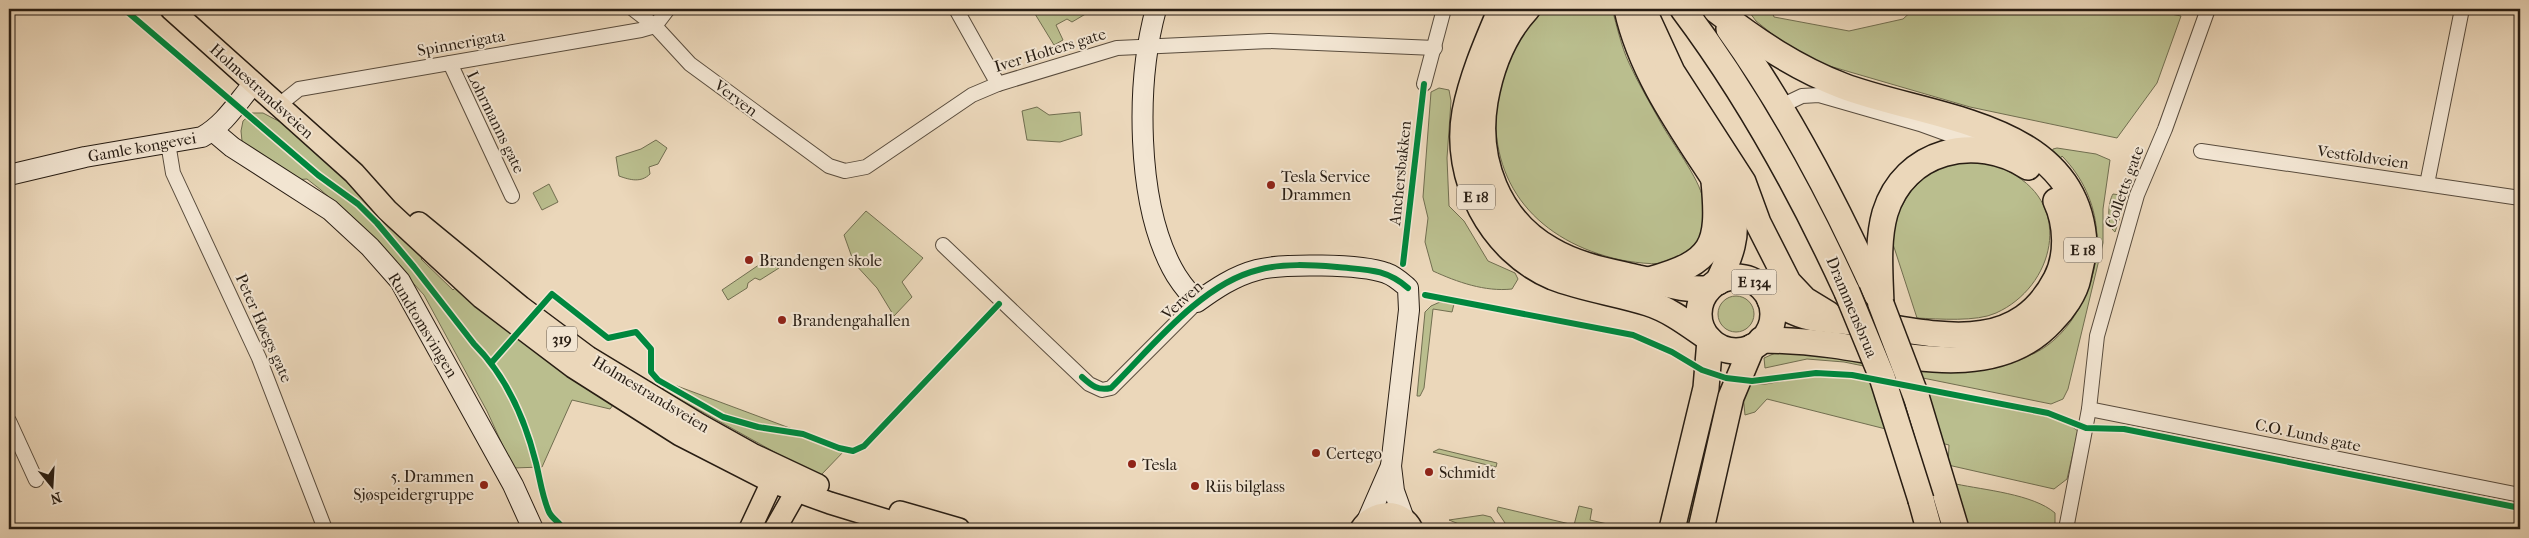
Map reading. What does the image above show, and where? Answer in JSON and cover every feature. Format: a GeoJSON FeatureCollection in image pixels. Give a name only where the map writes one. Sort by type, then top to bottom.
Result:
{"type":"FeatureCollection","features":[{"type":"Feature","properties":{"kind":"highway","name":"E 18"},"geometry":{"type":"LineString","coordinates":[[1502,9],[1470,92],[1463,129],[1464,162],[1468,180],[1491,226],[1528,263],[1553,276],[1657,306],[1709,338]]}},
{"type":"Feature","properties":{"kind":"highway","name":"E 18"},"geometry":{"type":"LineString","coordinates":[[1527,9],[1511,31],[1499,53],[1486,94],[1482,120],[1482,143],[1494,187],[1506,208],[1520,228],[1552,251],[1585,265],[1677,288],[1713,285]]}},
{"type":"Feature","properties":{"kind":"highway","name":"E 134"},"geometry":{"type":"LineString","coordinates":[[1627,9],[1636,39],[1654,79],[1732,207],[1735,219],[1733,246],[1700,307],[1699,317],[1709,338],[1706,388],[1672,529]]}},
{"type":"Feature","properties":{"kind":"highway","name":"E 134"},"geometry":{"type":"LineString","coordinates":[[1643,9],[1651,31],[1672,72],[1743,182],[1758,223],[1756,255],[1772,317],[1767,334],[1756,344],[1731,397],[1701,529]]}},
{"type":"Feature","properties":{"kind":"highway","name":"Drammensbrua"},"geometry":{"type":"LineString","coordinates":[[1682,9],[1734,82],[1790,176],[1847,292],[1882,377],[1904,441],[1929,529]]}},
{"type":"Feature","properties":{"kind":"highway","name":"E 18"},"geometry":{"type":"LineString","coordinates":[[1715,10],[1780,107],[1837,208],[1878,292]]}},
{"type":"Feature","properties":{"kind":"highway","name":"E 18"},"geometry":{"type":"LineString","coordinates":[[1715,10],[1752,39],[1801,69],[1855,90],[1982,126],[2019,143],[2043,158],[2065,184],[2078,213],[2084,246],[2078,282],[2058,315],[2033,338],[2003,352],[1969,359],[1938,359],[1830,344],[1756,344]]}},
{"type":"Feature","properties":{"kind":"highway","name":"E 18"},"geometry":{"type":"LineString","coordinates":[[1765,293],[1806,316],[1922,333],[1979,335],[2005,328],[2019,321],[2042,300],[2058,275],[2062,260],[2064,231],[2058,204],[2050,191],[2032,170],[2011,157],[1985,149],[1954,150],[1938,154],[1910,171],[1891,197],[1882,225],[1878,292]]}},
{"type":"Feature","properties":{"kind":"highway"},"geometry":{"type":"LineString","coordinates":[[1649,280],[1687,268],[1696,262],[1710,247],[1716,221],[1714,176]]}},
{"type":"Feature","properties":{"kind":"highway","name":"E 18"},"geometry":{"type":"LineString","coordinates":[[1758,223],[1788,282],[1805,300],[1834,319]]}},
{"type":"Feature","properties":{"kind":"highway","name":"E 134"},"geometry":{"type":"LineString","coordinates":[[1713,285],[1726,278],[1745,278],[1765,293]]}},
{"type":"Feature","properties":{"kind":"highway","name":"Drammensbrua"},"geometry":{"type":"LineString","coordinates":[[1878,292],[1916,396],[1956,529]]}},
{"type":"Feature","properties":{"kind":"highway"},"geometry":{"type":"LineString","coordinates":[[1709,338],[1726,349],[1743,350],[1756,344]]}},
{"type":"Feature","properties":{"kind":"main road","name":"Holmestrandsveien"},"geometry":{"type":"LineString","coordinates":[[171,9],[354,173],[387,210],[433,254],[523,331],[603,388],[680,435],[787,482]]}},
{"type":"Feature","properties":{"kind":"main road"},"geometry":{"type":"LineString","coordinates":[[1156,9],[1146,48],[1143,151],[1152,210],[1172,269],[1197,302]]}},
{"type":"Feature","properties":{"kind":"main road","name":"Gamle kongevei"},"geometry":{"type":"LineString","coordinates":[[9,174],[85,157],[202,137],[213,131],[227,117],[254,83]]}},
{"type":"Feature","properties":{"kind":"main road","name":"Rundtomsvingen"},"geometry":{"type":"LineString","coordinates":[[213,131],[232,147],[293,184],[330,210],[370,247],[400,281],[513,485],[533,529]]}},
{"type":"Feature","properties":{"kind":"main road","name":"Holmestrandsveien"},"geometry":{"type":"LineString","coordinates":[[354,173],[392,200],[521,307],[580,351],[700,425],[787,482]]}},
{"type":"Feature","properties":{"kind":"main road","name":"Verven"},"geometry":{"type":"LineString","coordinates":[[1197,302],[1215,288],[1235,278],[1257,270],[1280,266],[1320,266],[1373,270],[1396,278],[1408,288],[1409,310],[1391,466]]}},
{"type":"Feature","properties":{"kind":"main road"},"geometry":{"type":"LineString","coordinates":[[1391,466],[1394,491],[1408,524]]}},
{"type":"Feature","properties":{"kind":"main road"},"geometry":{"type":"LineString","coordinates":[[1364,525],[1391,466]]}},
{"type":"Feature","properties":{"kind":"main road"},"geometry":{"type":"LineString","coordinates":[[750,529],[787,482]]}},
{"type":"Feature","properties":{"kind":"main road"},"geometry":{"type":"LineString","coordinates":[[775,529],[787,482]]}},
{"type":"Feature","properties":{"kind":"main road","name":"319"},"geometry":{"type":"LineString","coordinates":[[787,482],[915,529]]}},
{"type":"Feature","properties":{"kind":"main road","name":"319"},"geometry":{"type":"LineString","coordinates":[[787,482],[836,492],[959,529]]}},
{"type":"Feature","properties":{"kind":"main road"},"geometry":{"type":"LineString","coordinates":[[1364,525],[1373,516],[1389,513],[1408,524]]}},
{"type":"Feature","properties":{"kind":"street","name":"Verven"},"geometry":{"type":"LineString","coordinates":[[633,9],[655,26],[690,64],[829,166],[838,170],[850,171]]}},
{"type":"Feature","properties":{"kind":"street"},"geometry":{"type":"LineString","coordinates":[[655,26],[668,9]]}},
{"type":"Feature","properties":{"kind":"street"},"geometry":{"type":"LineString","coordinates":[[956,9],[998,84]]}},
{"type":"Feature","properties":{"kind":"street"},"geometry":{"type":"LineString","coordinates":[[1424,84],[1444,9]]}},
{"type":"Feature","properties":{"kind":"street","name":"Colletts gate"},"geometry":{"type":"LineString","coordinates":[[2066,529],[2089,409],[2097,336],[2126,228],[2137,195],[2165,129],[2208,9]]}},
{"type":"Feature","properties":{"kind":"street"},"geometry":{"type":"LineString","coordinates":[[2427,184],[2462,9]]}},
{"type":"Feature","properties":{"kind":"street","name":"Spinnerigata"},"geometry":{"type":"LineString","coordinates":[[279,105],[299,89],[655,26]]}},
{"type":"Feature","properties":{"kind":"street","name":"Iver Holters gate"},"geometry":{"type":"LineString","coordinates":[[850,171],[866,166],[972,95],[998,84],[1105,50],[1269,41],[1435,48]]}},
{"type":"Feature","properties":{"kind":"street","name":"Lohrmanns gate"},"geometry":{"type":"LineString","coordinates":[[450,63],[512,196]]}},
{"type":"Feature","properties":{"kind":"street"},"geometry":{"type":"LineString","coordinates":[[1780,107],[1802,96],[1819,95],[1920,124],[1974,142],[1985,149]]}},
{"type":"Feature","properties":{"kind":"street","name":"Peter Høegs gate"},"geometry":{"type":"LineString","coordinates":[[168,143],[176,180],[259,358],[325,529]]}},
{"type":"Feature","properties":{"kind":"street","name":"Vestfoldveien"},"geometry":{"type":"LineString","coordinates":[[2201,151],[2520,198]]}},
{"type":"Feature","properties":{"kind":"street","name":"Verven"},"geometry":{"type":"LineString","coordinates":[[943,245],[1089,384],[1102,390],[1111,388],[1197,302]]}},
{"type":"Feature","properties":{"kind":"street","name":"C.O. Lunds gate"},"geometry":{"type":"LineString","coordinates":[[2089,409],[2520,496]]}},
{"type":"Feature","properties":{"kind":"street"},"geometry":{"type":"LineString","coordinates":[[9,421],[36,480]]}},
{"type":"Feature","properties":{"kind":"green space"},"geometry":{"type":"Polygon","coordinates":[[[1032,9],[1094,9],[1072,22],[1067,19],[1056,25],[1063,40],[1054,45],[1032,9]]]}},
{"type":"Feature","properties":{"kind":"green space"},"geometry":{"type":"Polygon","coordinates":[[[1547,9],[1612,9],[1624,50],[1640,86],[1691,171],[1703,199],[1704,216],[1701,233],[1693,249],[1681,259],[1659,264],[1643,263],[1621,260],[1592,251],[1566,239],[1543,224],[1525,205],[1510,183],[1501,158],[1496,130],[1499,86],[1513,49],[1528,27],[1547,9]]]}},
{"type":"Feature","properties":{"kind":"green space"},"geometry":{"type":"Polygon","coordinates":[[[1747,9],[1771,9],[1774,17],[1849,31],[1903,19],[1914,9],[2146,9],[2181,16],[2157,83],[2117,138],[1970,107],[1802,58],[1756,21],[1747,9]]]}},
{"type":"Feature","properties":{"kind":"green space"},"geometry":{"type":"Polygon","coordinates":[[[1439,88],[1449,90],[1451,101],[1447,158],[1449,206],[1464,221],[1488,261],[1515,273],[1518,279],[1512,289],[1481,288],[1433,271],[1425,242],[1428,218],[1423,197],[1431,92],[1439,88]]]}},
{"type":"Feature","properties":{"kind":"green space"},"geometry":{"type":"Polygon","coordinates":[[[1037,107],[1049,115],[1080,112],[1082,135],[1060,142],[1027,140],[1022,111],[1037,107]]]}},
{"type":"Feature","properties":{"kind":"green space"},"geometry":{"type":"Polygon","coordinates":[[[252,113],[263,113],[286,125],[425,254],[421,259],[453,290],[458,285],[613,405],[610,409],[572,400],[542,467],[513,468],[487,411],[424,295],[363,228],[321,190],[307,179],[294,180],[296,176],[262,155],[249,151],[242,141],[241,131],[243,121],[252,113]]]}},
{"type":"Feature","properties":{"kind":"green space"},"geometry":{"type":"Polygon","coordinates":[[[656,140],[667,148],[658,164],[649,167],[650,174],[647,177],[639,180],[619,176],[616,157],[641,149],[656,140]]]}},
{"type":"Feature","properties":{"kind":"green space"},"geometry":{"type":"Polygon","coordinates":[[[2053,149],[2096,154],[2110,160],[2103,209],[2103,243],[2068,389],[2063,399],[2051,404],[1844,362],[1807,359],[1765,368],[1764,358],[1780,351],[1984,366],[2022,358],[2048,345],[2065,329],[2078,310],[2094,271],[2097,251],[2097,230],[2093,210],[2086,191],[2076,173],[2062,156],[2059,160],[2052,152],[2053,149]]]}},
{"type":"Feature","properties":{"kind":"green space"},"geometry":{"type":"Polygon","coordinates":[[[1961,160],[1980,160],[1994,163],[2031,187],[2043,205],[2049,225],[2049,246],[2043,266],[2032,285],[2016,301],[1996,313],[1968,319],[1917,318],[1892,241],[1898,213],[1910,192],[1931,171],[1961,160]]]}},
{"type":"Feature","properties":{"kind":"green space"},"geometry":{"type":"Polygon","coordinates":[[[549,184],[558,202],[542,210],[533,193],[549,184]]]}},
{"type":"Feature","properties":{"kind":"green space"},"geometry":{"type":"Polygon","coordinates":[[[2113,194],[2127,196],[2115,232],[2110,225],[2109,219],[2110,202],[2113,194]]]}},
{"type":"Feature","properties":{"kind":"green space"},"geometry":{"type":"Polygon","coordinates":[[[866,211],[923,258],[902,282],[912,297],[894,316],[877,288],[854,263],[844,235],[866,211]]]}},
{"type":"Feature","properties":{"kind":"green space"},"geometry":{"type":"Polygon","coordinates":[[[772,256],[779,268],[760,280],[755,278],[748,283],[747,288],[728,300],[722,290],[772,256]]]}},
{"type":"Feature","properties":{"kind":"green space"},"geometry":{"type":"Polygon","coordinates":[[[1736,296],[1748,302],[1754,314],[1748,326],[1736,332],[1724,326],[1718,314],[1724,302],[1736,296]]]}},
{"type":"Feature","properties":{"kind":"green space"},"geometry":{"type":"Polygon","coordinates":[[[1440,302],[1454,304],[1452,312],[1433,309],[1424,388],[1420,396],[1417,396],[1425,312],[1431,306],[1440,302]]]}},
{"type":"Feature","properties":{"kind":"green space"},"geometry":{"type":"Polygon","coordinates":[[[1814,375],[1860,378],[2063,420],[2078,431],[2067,479],[2054,489],[1948,465],[1949,445],[1767,399],[1755,412],[1745,415],[1742,385],[1766,384],[1814,375]]]}},
{"type":"Feature","properties":{"kind":"green space"},"geometry":{"type":"Polygon","coordinates":[[[1715,385],[1725,388],[1693,529],[1681,529],[1715,385]]]}},
{"type":"Feature","properties":{"kind":"green space"},"geometry":{"type":"Polygon","coordinates":[[[677,386],[846,449],[821,475],[778,454],[661,389],[677,386]]]}},
{"type":"Feature","properties":{"kind":"green space"},"geometry":{"type":"Polygon","coordinates":[[[1439,449],[1497,463],[1496,467],[1433,452],[1439,449]]]}},
{"type":"Feature","properties":{"kind":"green space"},"geometry":{"type":"Polygon","coordinates":[[[1956,484],[2034,501],[2055,513],[2055,529],[1966,529],[1956,484]]]}},
{"type":"Feature","properties":{"kind":"green space"},"geometry":{"type":"Polygon","coordinates":[[[1579,506],[1592,509],[1590,520],[1629,529],[1509,529],[1497,511],[1498,507],[1574,525],[1579,506]]]}},
{"type":"Feature","properties":{"kind":"green space"},"geometry":{"type":"Polygon","coordinates":[[[1483,515],[1491,517],[1499,529],[1464,526],[1449,520],[1483,515]]]}},
{"type":"Feature","properties":{"kind":"cycle path"},"geometry":{"type":"LineString","coordinates":[[124,9],[318,175],[358,204],[377,223],[496,370],[513,399],[526,430],[549,512],[563,529]]}},
{"type":"Feature","properties":{"kind":"cycle path","name":"Anchersbakken"},"geometry":{"type":"LineString","coordinates":[[1403,264],[1424,84]]}},
{"type":"Feature","properties":{"kind":"cycle path"},"geometry":{"type":"LineString","coordinates":[[1082,377],[1095,387],[1102,389],[1111,388],[1160,336],[1197,303],[1237,277],[1258,270],[1277,266],[1298,265],[1375,271],[1400,281],[1408,288]]}},
{"type":"Feature","properties":{"kind":"cycle path"},"geometry":{"type":"LineString","coordinates":[[492,362],[552,294],[608,338],[636,332],[651,349],[651,372],[658,380],[723,417],[758,427],[803,434],[839,448],[853,451],[864,446],[999,304]]}},
{"type":"Feature","properties":{"kind":"cycle path"},"geometry":{"type":"LineString","coordinates":[[1425,295],[1633,335],[1672,352],[1702,370],[1726,378],[1752,381],[1816,373],[1852,375],[2048,413],[2086,428],[2124,429],[2520,508]]}},
{"type":"Feature","properties":{"kind":"place","name":"Tesla Service Drammen"},"geometry":{"type":"Point","coordinates":[1271,185]}},
{"type":"Feature","properties":{"kind":"place","name":"Brandengen skole"},"geometry":{"type":"Point","coordinates":[749,260]}},
{"type":"Feature","properties":{"kind":"place","name":"Brandengahallen"},"geometry":{"type":"Point","coordinates":[782,320]}},
{"type":"Feature","properties":{"kind":"place","name":"Certego"},"geometry":{"type":"Point","coordinates":[1316,453]}},
{"type":"Feature","properties":{"kind":"place","name":"Tesla"},"geometry":{"type":"Point","coordinates":[1132,464]}},
{"type":"Feature","properties":{"kind":"place","name":"Schmidt"},"geometry":{"type":"Point","coordinates":[1429,472]}},
{"type":"Feature","properties":{"kind":"place","name":"5. Drammen Sjøspeidergruppe"},"geometry":{"type":"Point","coordinates":[484,485]}},
{"type":"Feature","properties":{"kind":"place","name":"Riis bilglass"},"geometry":{"type":"Point","coordinates":[1195,486]}}]}
